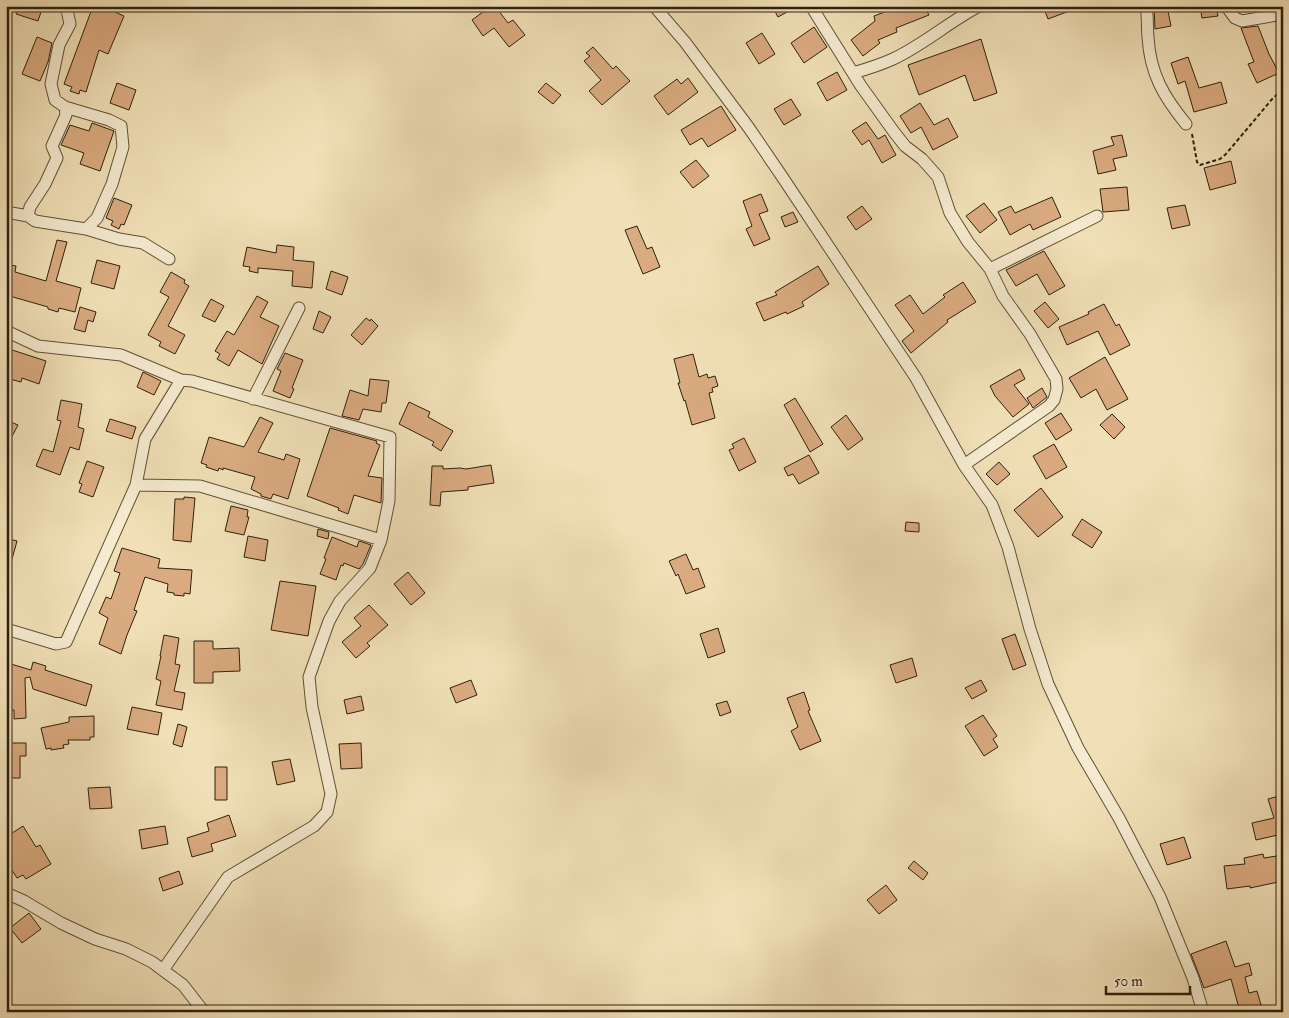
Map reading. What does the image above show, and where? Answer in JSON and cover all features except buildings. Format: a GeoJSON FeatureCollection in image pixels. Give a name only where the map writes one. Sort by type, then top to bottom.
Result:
{"type":"FeatureCollection","features":[{"type":"Feature","properties":{"kind":"street"},"geometry":{"type":"LineString","coordinates":[[63,6],[67,10],[70,24],[59,45],[51,84],[55,100],[64,107],[109,120],[121,126],[123,146],[112,184],[97,218],[86,229]]}},
{"type":"Feature","properties":{"kind":"street"},"geometry":{"type":"LineString","coordinates":[[811,6],[853,73],[905,146],[922,159],[938,177],[950,213],[968,242],[990,269],[1003,296],[1030,334],[1056,379],[1057,389],[1054,400],[1049,406],[964,465]]}},
{"type":"Feature","properties":{"kind":"street"},"geometry":{"type":"LineString","coordinates":[[853,73],[894,59],[979,6]]}},
{"type":"Feature","properties":{"kind":"street"},"geometry":{"type":"LineString","coordinates":[[1146,6],[1153,70],[1168,102],[1186,124]]}},
{"type":"Feature","properties":{"kind":"street"},"geometry":{"type":"LineString","coordinates":[[1226,6],[1235,18],[1242,21],[1283,14]]}},
{"type":"Feature","properties":{"kind":"street"},"geometry":{"type":"LineString","coordinates":[[659,8],[749,128],[847,272],[916,378],[964,465],[992,505],[1008,547],[1030,629],[1048,684],[1078,748],[1160,897],[1193,978],[1203,1012]]}},
{"type":"Feature","properties":{"kind":"street"},"geometry":{"type":"LineString","coordinates":[[28,216],[30,206],[45,184],[57,158],[52,146],[66,115],[64,107]]}},
{"type":"Feature","properties":{"kind":"street"},"geometry":{"type":"LineString","coordinates":[[6,212],[28,216],[34,221],[86,229],[143,244],[168,259]]}},
{"type":"Feature","properties":{"kind":"street"},"geometry":{"type":"LineString","coordinates":[[990,269],[1097,216]]}},
{"type":"Feature","properties":{"kind":"street"},"geometry":{"type":"LineString","coordinates":[[254,399],[300,308]]}},
{"type":"Feature","properties":{"kind":"street"},"geometry":{"type":"LineString","coordinates":[[6,331],[38,346],[121,355],[181,380],[192,381],[390,437],[389,501],[381,540],[370,568],[340,602],[329,621],[309,677],[312,707],[331,794],[327,812],[314,826],[228,877],[163,970]]}},
{"type":"Feature","properties":{"kind":"street"},"geometry":{"type":"LineString","coordinates":[[6,629],[56,644],[66,642],[136,485],[145,439],[181,380]]}},
{"type":"Feature","properties":{"kind":"street"},"geometry":{"type":"LineString","coordinates":[[136,485],[200,486],[381,540]]}},
{"type":"Feature","properties":{"kind":"street"},"geometry":{"type":"LineString","coordinates":[[6,893],[24,901],[61,923],[95,939],[126,949],[152,962],[183,985],[204,1012]]}},
{"type":"Feature","properties":{"kind":"path"},"geometry":{"type":"LineString","coordinates":[[1186,124],[1194,139],[1197,162],[1200,165],[1220,159],[1273,98],[1283,90]]}}]}
